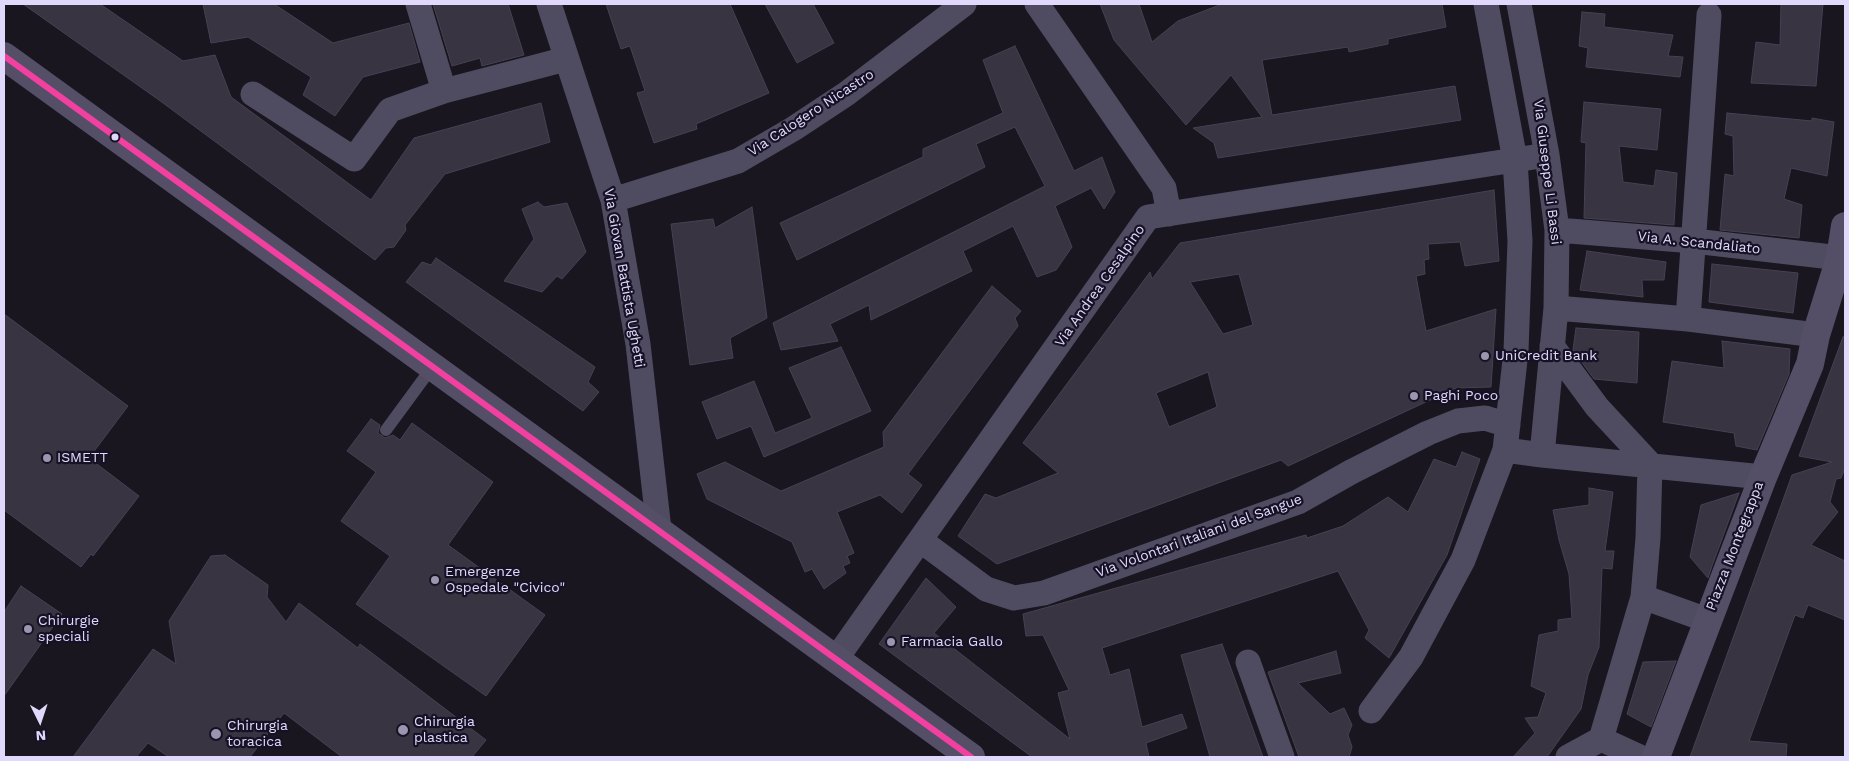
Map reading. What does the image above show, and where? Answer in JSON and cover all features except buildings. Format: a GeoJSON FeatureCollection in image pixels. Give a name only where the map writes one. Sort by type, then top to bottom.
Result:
{"type":"FeatureCollection","features":[{"type":"Feature","properties":{"kind":"street"},"geometry":{"type":"LineString","coordinates":[[418,4],[444,92]]}},
{"type":"Feature","properties":{"kind":"street","name":"Via Giovan Battista Ughetti"},"geometry":{"type":"LineString","coordinates":[[549,4],[613,200],[638,344],[658,530]]}},
{"type":"Feature","properties":{"kind":"street","name":"Via Calogero Nicastro"},"geometry":{"type":"LineString","coordinates":[[613,200],[738,161],[793,129],[846,94],[964,4]]}},
{"type":"Feature","properties":{"kind":"street"},"geometry":{"type":"LineString","coordinates":[[1037,4],[1164,188],[1169,214]]}},
{"type":"Feature","properties":{"kind":"street"},"geometry":{"type":"LineString","coordinates":[[1371,712],[1412,657],[1464,560],[1505,450],[1516,351],[1520,278],[1515,160],[1486,4]]}},
{"type":"Feature","properties":{"kind":"street","name":"Via Giuseppe Li Bassi"},"geometry":{"type":"LineString","coordinates":[[1519,4],[1548,155],[1557,230],[1556,308],[1542,455]]}},
{"type":"Feature","properties":{"kind":"street"},"geometry":{"type":"LineString","coordinates":[[1688,319],[1709,15]]}},
{"type":"Feature","properties":{"kind":"street"},"geometry":{"type":"LineString","coordinates":[[4,56],[971,757]]}},
{"type":"Feature","properties":{"kind":"street"},"geometry":{"type":"LineString","coordinates":[[253,94],[354,159],[390,110],[444,92],[566,59]]}},
{"type":"Feature","properties":{"kind":"street","name":"Via Andrea Cesalpino"},"geometry":{"type":"LineString","coordinates":[[836,659],[1148,218],[1548,155]]}},
{"type":"Feature","properties":{"kind":"street","name":"Via A. Scandaliato"},"geometry":{"type":"LineString","coordinates":[[1557,230],[1694,242],[1844,238]]}},
{"type":"Feature","properties":{"kind":"street"},"geometry":{"type":"LineString","coordinates":[[1763,477],[1810,364],[1816,335],[1844,238]]}},
{"type":"Feature","properties":{"kind":"street"},"geometry":{"type":"LineString","coordinates":[[1556,308],[1688,319],[1816,335]]}},
{"type":"Feature","properties":{"kind":"street"},"geometry":{"type":"LineString","coordinates":[[1552,346],[1597,407],[1650,464],[1648,538],[1643,597],[1596,748]]}},
{"type":"Feature","properties":{"kind":"street","name":"Via Volontari Italiani del Sangue"},"geometry":{"type":"LineString","coordinates":[[920,540],[986,588],[1014,598],[1044,593],[1298,502],[1402,446],[1458,421],[1485,418],[1508,425]]}},
{"type":"Feature","properties":{"kind":"street"},"geometry":{"type":"LineString","coordinates":[[1505,450],[1542,455]]}},
{"type":"Feature","properties":{"kind":"street","name":"Piazza Montegrappa"},"geometry":{"type":"LineString","coordinates":[[1542,455],[1650,464],[1763,477],[1656,757]]}},
{"type":"Feature","properties":{"kind":"street","name":"Piazza Montegrappa"},"geometry":{"type":"LineString","coordinates":[[1643,597],[1707,620]]}},
{"type":"Feature","properties":{"kind":"street"},"geometry":{"type":"LineString","coordinates":[[1248,662],[1282,757]]}},
{"type":"Feature","properties":{"kind":"street"},"geometry":{"type":"LineString","coordinates":[[1568,757],[1596,748],[1640,757]]}},
{"type":"Feature","properties":{"kind":"lane"},"geometry":{"type":"LineString","coordinates":[[386,430],[433,366]]}},
{"type":"Feature","properties":{"kind":"transit line"},"geometry":{"type":"LineString","coordinates":[[4,56],[971,757]]}},
{"type":"Feature","properties":{"kind":"place","name":"UniCredit Bank"},"geometry":{"type":"Point","coordinates":[1485,356]}},
{"type":"Feature","properties":{"kind":"place","name":"Paghi Poco"},"geometry":{"type":"Point","coordinates":[1414,396]}},
{"type":"Feature","properties":{"kind":"place","name":"ISMETT"},"geometry":{"type":"Point","coordinates":[47,458]}},
{"type":"Feature","properties":{"kind":"place","name":"Emergenze Ospedale \"Civico\""},"geometry":{"type":"Point","coordinates":[435,580]}},
{"type":"Feature","properties":{"kind":"place","name":"Chirurgie speciali"},"geometry":{"type":"Point","coordinates":[28,629]}},
{"type":"Feature","properties":{"kind":"place","name":"Farmacia Gallo"},"geometry":{"type":"Point","coordinates":[891,642]}},
{"type":"Feature","properties":{"kind":"place","name":"Chirurgia plastica"},"geometry":{"type":"Point","coordinates":[403,730]}},
{"type":"Feature","properties":{"kind":"place","name":"Chirurgia toracica"},"geometry":{"type":"Point","coordinates":[216,734]}}]}
